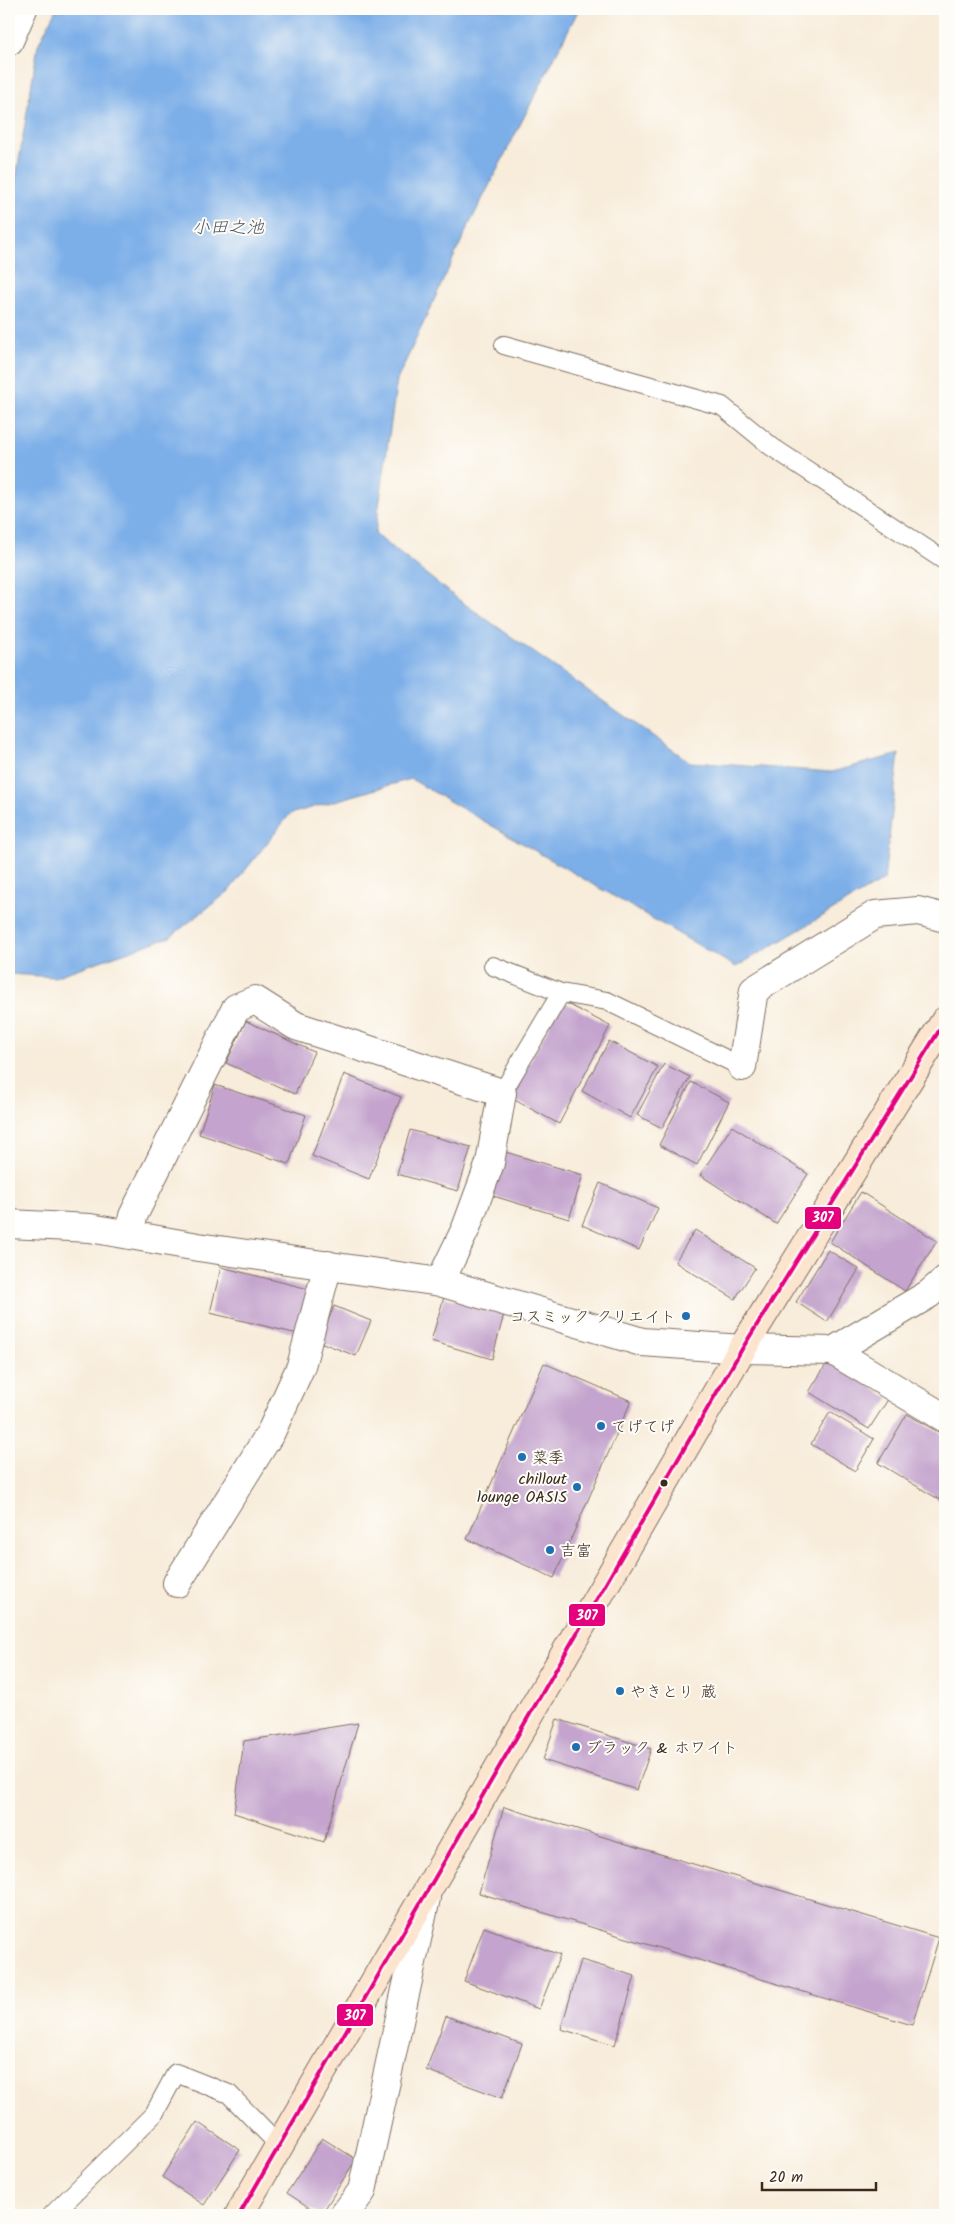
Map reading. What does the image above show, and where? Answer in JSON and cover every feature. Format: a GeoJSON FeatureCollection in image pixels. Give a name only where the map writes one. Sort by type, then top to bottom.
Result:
{"type":"FeatureCollection","features":[{"type":"Feature","properties":{"kind":"main road"},"geometry":{"type":"LineString","coordinates":[[238,2215],[742,1349],[945,1021]]}},
{"type":"Feature","properties":{"kind":"street"},"geometry":{"type":"LineString","coordinates":[[9,42],[23,9]]}},
{"type":"Feature","properties":{"kind":"street"},"geometry":{"type":"LineString","coordinates":[[742,1067],[754,990],[875,915],[918,911],[945,918]]}},
{"type":"Feature","properties":{"kind":"street"},"geometry":{"type":"LineString","coordinates":[[130,1235],[134,1216],[236,1008],[255,1000],[296,1026],[502,1093],[490,1163],[466,1228],[440,1282]]}},
{"type":"Feature","properties":{"kind":"street"},"geometry":{"type":"LineString","coordinates":[[9,1224],[90,1228],[198,1247],[440,1282],[642,1342],[742,1349],[834,1351],[945,1418]]}},
{"type":"Feature","properties":{"kind":"street"},"geometry":{"type":"LineString","coordinates":[[177,1583],[271,1432],[301,1366],[328,1265]]}},
{"type":"Feature","properties":{"kind":"street"},"geometry":{"type":"LineString","coordinates":[[834,1351],[929,1294],[945,1280]]}},
{"type":"Feature","properties":{"kind":"street"},"geometry":{"type":"LineString","coordinates":[[344,2215],[362,2190],[429,1887]]}},
{"type":"Feature","properties":{"kind":"lane"},"geometry":{"type":"LineString","coordinates":[[504,345],[722,406],[772,447],[945,561]]}},
{"type":"Feature","properties":{"kind":"lane"},"geometry":{"type":"LineString","coordinates":[[493,966],[561,993],[607,1001],[742,1067]]}},
{"type":"Feature","properties":{"kind":"lane"},"geometry":{"type":"LineString","coordinates":[[502,1093],[561,993]]}},
{"type":"Feature","properties":{"kind":"lane"},"geometry":{"type":"LineString","coordinates":[[52,2215],[154,2114],[176,2073],[229,2094],[279,2145]]}},
{"type":"Feature","properties":{"kind":"water","name":"小田之池"},"geometry":{"type":"Polygon","coordinates":[[[56,9],[579,9],[466,231],[397,380],[375,534],[459,600],[690,762],[832,772],[899,754],[884,880],[736,967],[411,779],[290,814],[228,892],[170,937],[54,977],[9,974],[9,221],[38,45],[56,9]]]}},
{"type":"Feature","properties":{"kind":"building"},"geometry":{"type":"Polygon","coordinates":[[[562,1001],[610,1026],[559,1124],[511,1098],[562,1001]]]}},
{"type":"Feature","properties":{"kind":"building"},"geometry":{"type":"Polygon","coordinates":[[[246,1021],[314,1052],[295,1094],[226,1063],[246,1021]]]}},
{"type":"Feature","properties":{"kind":"building"},"geometry":{"type":"Polygon","coordinates":[[[609,1041],[658,1067],[630,1118],[582,1091],[609,1041]]]}},
{"type":"Feature","properties":{"kind":"building"},"geometry":{"type":"Polygon","coordinates":[[[664,1064],[690,1077],[662,1128],[637,1115],[664,1064]]]}},
{"type":"Feature","properties":{"kind":"building"},"geometry":{"type":"Polygon","coordinates":[[[344,1074],[401,1097],[369,1179],[312,1156],[344,1074]]]}},
{"type":"Feature","properties":{"kind":"building"},"geometry":{"type":"Polygon","coordinates":[[[691,1082],[729,1102],[697,1165],[659,1145],[691,1082]]]}},
{"type":"Feature","properties":{"kind":"building"},"geometry":{"type":"Polygon","coordinates":[[[215,1085],[306,1115],[289,1164],[199,1134],[215,1085]]]}},
{"type":"Feature","properties":{"kind":"building"},"geometry":{"type":"Polygon","coordinates":[[[732,1126],[808,1174],[776,1224],[700,1175],[732,1126]]]}},
{"type":"Feature","properties":{"kind":"building"},"geometry":{"type":"Polygon","coordinates":[[[410,1130],[471,1147],[458,1191],[397,1174],[410,1130]]]}},
{"type":"Feature","properties":{"kind":"building"},"geometry":{"type":"Polygon","coordinates":[[[502,1151],[583,1175],[569,1219],[490,1195],[502,1151]]]}},
{"type":"Feature","properties":{"kind":"building"},"geometry":{"type":"Polygon","coordinates":[[[600,1183],[658,1208],[639,1250],[582,1225],[600,1183]]]}},
{"type":"Feature","properties":{"kind":"building"},"geometry":{"type":"Polygon","coordinates":[[[861,1192],[937,1241],[905,1291],[830,1242],[861,1192]]]}},
{"type":"Feature","properties":{"kind":"building"},"geometry":{"type":"Polygon","coordinates":[[[695,1230],[755,1268],[735,1299],[675,1262],[695,1230]]]}},
{"type":"Feature","properties":{"kind":"building"},"geometry":{"type":"Polygon","coordinates":[[[828,1250],[859,1269],[827,1322],[796,1302],[828,1250]]]}},
{"type":"Feature","properties":{"kind":"building"},"geometry":{"type":"Polygon","coordinates":[[[221,1267],[309,1289],[298,1334],[210,1313],[221,1267]]]}},
{"type":"Feature","properties":{"kind":"building"},"geometry":{"type":"Polygon","coordinates":[[[444,1297],[504,1314],[492,1359],[431,1341],[444,1297]]]}},
{"type":"Feature","properties":{"kind":"building"},"geometry":{"type":"Polygon","coordinates":[[[334,1306],[371,1321],[356,1356],[320,1342],[334,1306]]]}},
{"type":"Feature","properties":{"kind":"building"},"geometry":{"type":"Polygon","coordinates":[[[829,1360],[889,1398],[869,1429],[809,1392],[829,1360]]]}},
{"type":"Feature","properties":{"kind":"building"},"geometry":{"type":"Polygon","coordinates":[[[544,1363],[631,1401],[554,1578],[467,1539],[544,1363]]]}},
{"type":"Feature","properties":{"kind":"building"},"geometry":{"type":"Polygon","coordinates":[[[830,1412],[874,1439],[855,1471],[811,1444],[830,1412]]]}},
{"type":"Feature","properties":{"kind":"building"},"geometry":{"type":"Polygon","coordinates":[[[907,1414],[945,1436],[945,1503],[878,1463],[907,1414]]]}},
{"type":"Feature","properties":{"kind":"building"},"geometry":{"type":"Polygon","coordinates":[[[557,1719],[651,1749],[637,1790],[543,1760],[557,1719]]]}},
{"type":"Feature","properties":{"kind":"building"},"geometry":{"type":"Polygon","coordinates":[[[358,1723],[324,1842],[234,1813],[244,1741],[358,1723]]]}},
{"type":"Feature","properties":{"kind":"building"},"geometry":{"type":"Polygon","coordinates":[[[504,1807],[939,1938],[912,2025],[479,1893],[504,1807]]]}},
{"type":"Feature","properties":{"kind":"building"},"geometry":{"type":"Polygon","coordinates":[[[484,1927],[560,1955],[539,2009],[464,1981],[484,1927]]]}},
{"type":"Feature","properties":{"kind":"building"},"geometry":{"type":"Polygon","coordinates":[[[581,1960],[635,1976],[615,2045],[561,2029],[581,1960]]]}},
{"type":"Feature","properties":{"kind":"building"},"geometry":{"type":"Polygon","coordinates":[[[446,2016],[522,2044],[502,2098],[426,2070],[446,2016]]]}},
{"type":"Feature","properties":{"kind":"building"},"geometry":{"type":"Polygon","coordinates":[[[197,2122],[240,2150],[204,2205],[162,2177],[197,2122]]]}},
{"type":"Feature","properties":{"kind":"building"},"geometry":{"type":"Polygon","coordinates":[[[322,2138],[356,2159],[321,2215],[287,2193],[322,2138]]]}},
{"type":"Feature","properties":{"kind":"transit line","name":"307"},"geometry":{"type":"LineString","coordinates":[[239,2215],[742,1349],[945,1021]]}},
{"type":"Feature","properties":{"kind":"place","name":"コスミック クリエイト"},"geometry":{"type":"Point","coordinates":[686,1316]}},
{"type":"Feature","properties":{"kind":"place","name":"てげてげ"},"geometry":{"type":"Point","coordinates":[601,1426]}},
{"type":"Feature","properties":{"kind":"place","name":"菜季"},"geometry":{"type":"Point","coordinates":[522,1457]}},
{"type":"Feature","properties":{"kind":"place","name":"chillout lounge OASIS"},"geometry":{"type":"Point","coordinates":[577,1487]}},
{"type":"Feature","properties":{"kind":"place","name":"吉富"},"geometry":{"type":"Point","coordinates":[550,1550]}},
{"type":"Feature","properties":{"kind":"place","name":"やきとり 蔵"},"geometry":{"type":"Point","coordinates":[620,1691]}},
{"type":"Feature","properties":{"kind":"place","name":"ブラック & ホワイト"},"geometry":{"type":"Point","coordinates":[576,1747]}}]}
